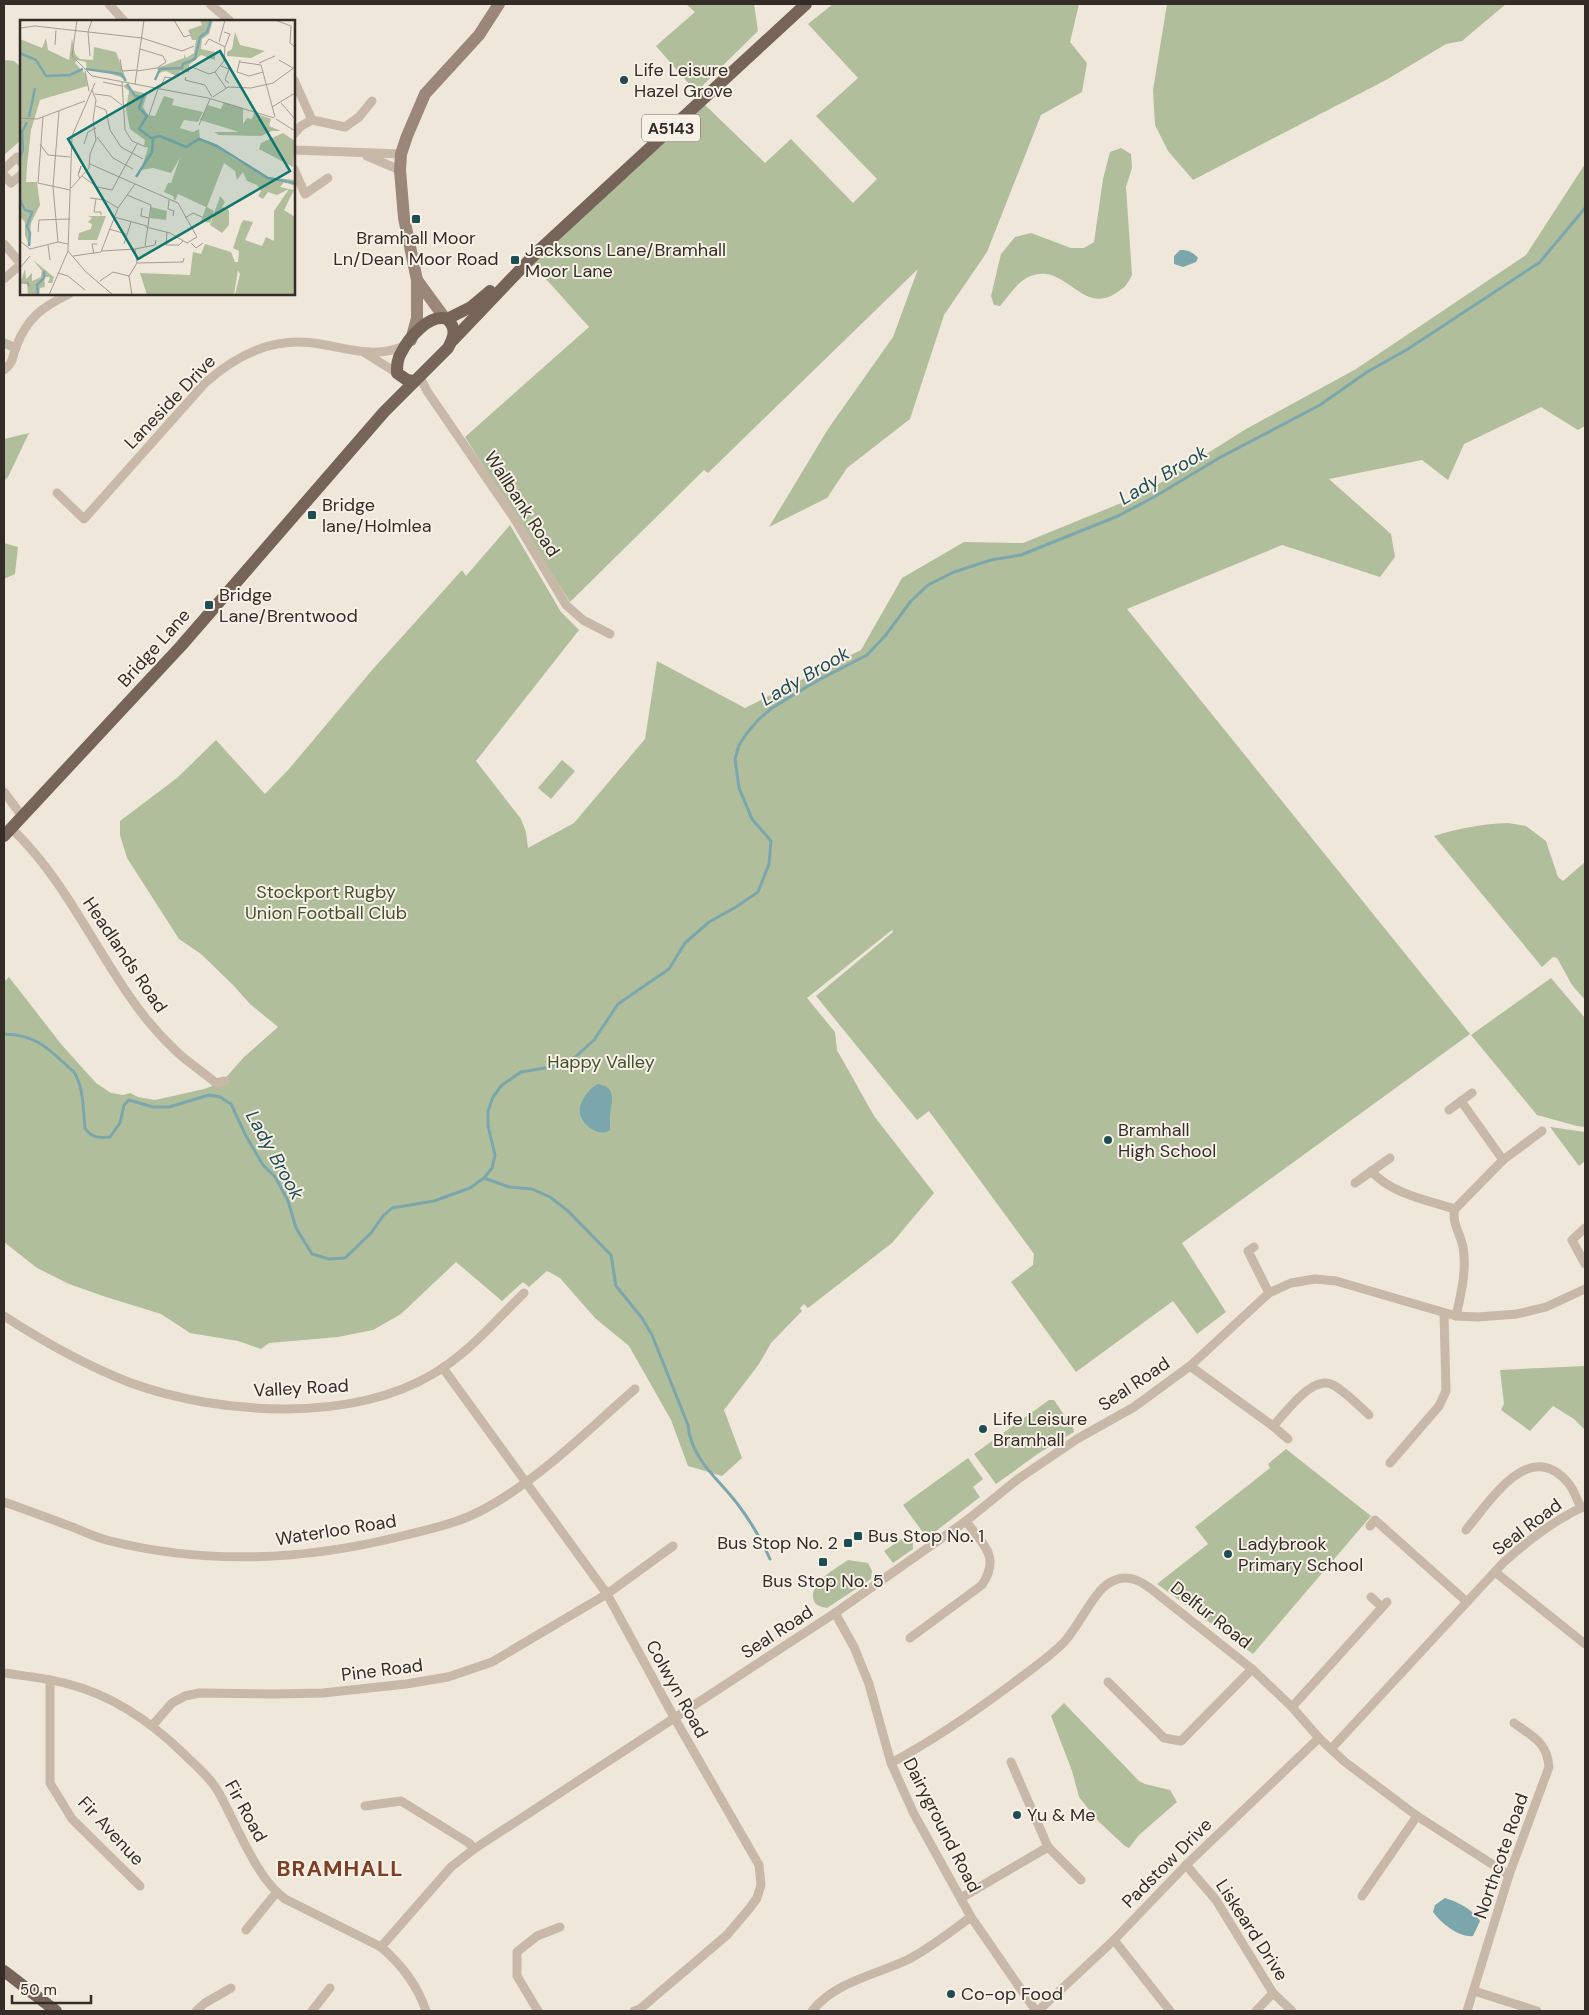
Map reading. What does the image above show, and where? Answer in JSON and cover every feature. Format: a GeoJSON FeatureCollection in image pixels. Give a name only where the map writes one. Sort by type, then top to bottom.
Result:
{"type":"FeatureCollection","features":[{"type":"Feature","properties":{"kind":"main road","name":"A5143"},"geometry":{"type":"LineString","coordinates":[[445,318],[471,307],[536,253],[806,4]]}},
{"type":"Feature","properties":{"kind":"main road","name":"A5143"},"geometry":{"type":"LineString","coordinates":[[453,340],[536,253]]}},
{"type":"Feature","properties":{"kind":"main road"},"geometry":{"type":"LineString","coordinates":[[408,343],[425,324],[436,319],[445,318],[451,323],[454,330],[453,340]]}},
{"type":"Feature","properties":{"kind":"main road","name":"Bridge Lane"},"geometry":{"type":"LineString","coordinates":[[7,832],[182,646],[384,412],[448,348],[453,340]]}},
{"type":"Feature","properties":{"kind":"main road","name":"Bridge Lane"},"geometry":{"type":"LineString","coordinates":[[384,412],[398,374],[396,364],[408,343]]}},
{"type":"Feature","properties":{"kind":"main road"},"geometry":{"type":"LineString","coordinates":[[398,374],[407,380],[417,379]]}},
{"type":"Feature","properties":{"kind":"main road"},"geometry":{"type":"LineString","coordinates":[[4,1971],[56,2011]]}},
{"type":"Feature","properties":{"kind":"street"},"geometry":{"type":"LineString","coordinates":[[109,4],[122,20]]}},
{"type":"Feature","properties":{"kind":"street"},"geometry":{"type":"LineString","coordinates":[[210,4],[229,20]]}},
{"type":"Feature","properties":{"kind":"street"},"geometry":{"type":"LineString","coordinates":[[408,343],[417,318],[417,280],[404,218],[400,170],[401,154],[425,94],[479,35],[499,4]]}},
{"type":"Feature","properties":{"kind":"street"},"geometry":{"type":"LineString","coordinates":[[295,82],[312,120]]}},
{"type":"Feature","properties":{"kind":"street"},"geometry":{"type":"LineString","coordinates":[[295,133],[300,126],[312,120],[345,127],[359,118],[372,102]]}},
{"type":"Feature","properties":{"kind":"street"},"geometry":{"type":"LineString","coordinates":[[295,150],[401,154]]}},
{"type":"Feature","properties":{"kind":"street"},"geometry":{"type":"LineString","coordinates":[[363,154],[400,170]]}},
{"type":"Feature","properties":{"kind":"street"},"geometry":{"type":"LineString","coordinates":[[4,169],[17,157],[20,161]]}},
{"type":"Feature","properties":{"kind":"street"},"geometry":{"type":"LineString","coordinates":[[295,171],[305,194],[328,178]]}},
{"type":"Feature","properties":{"kind":"street"},"geometry":{"type":"LineString","coordinates":[[4,175],[11,184],[20,176]]}},
{"type":"Feature","properties":{"kind":"street"},"geometry":{"type":"LineString","coordinates":[[4,244],[20,263]]}},
{"type":"Feature","properties":{"kind":"street"},"geometry":{"type":"LineString","coordinates":[[4,279],[20,265]]}},
{"type":"Feature","properties":{"kind":"street"},"geometry":{"type":"LineString","coordinates":[[417,280],[445,318]]}},
{"type":"Feature","properties":{"kind":"street"},"geometry":{"type":"LineString","coordinates":[[4,370],[13,363],[16,348],[29,321],[48,304],[67,295]]}},
{"type":"Feature","properties":{"kind":"street","name":"Laneside Drive"},"geometry":{"type":"LineString","coordinates":[[56,494],[84,519],[205,384],[225,366],[248,353],[271,345],[290,342],[317,343],[365,353],[395,351],[408,343]]}},
{"type":"Feature","properties":{"kind":"street"},"geometry":{"type":"LineString","coordinates":[[4,343],[16,348]]}},
{"type":"Feature","properties":{"kind":"street","name":"Laneside Drive"},"geometry":{"type":"LineString","coordinates":[[365,353],[398,374]]}},
{"type":"Feature","properties":{"kind":"street","name":"Wallbank Road"},"geometry":{"type":"LineString","coordinates":[[417,379],[514,518],[566,605],[583,620],[610,634]]}},
{"type":"Feature","properties":{"kind":"street"},"geometry":{"type":"LineString","coordinates":[[4,792],[22,816]]}},
{"type":"Feature","properties":{"kind":"street","name":"Headlands Road"},"geometry":{"type":"LineString","coordinates":[[7,832],[27,844],[49,872],[110,967],[153,1026],[177,1052],[216,1083],[225,1081]]}},
{"type":"Feature","properties":{"kind":"street"},"geometry":{"type":"LineString","coordinates":[[1449,1110],[1472,1093]]}},
{"type":"Feature","properties":{"kind":"street"},"geometry":{"type":"LineString","coordinates":[[1461,1101],[1503,1160]]}},
{"type":"Feature","properties":{"kind":"street"},"geometry":{"type":"LineString","coordinates":[[1456,1316],[1461,1293],[1464,1263],[1463,1246],[1453,1217],[1455,1209],[1503,1160],[1542,1131]]}},
{"type":"Feature","properties":{"kind":"street"},"geometry":{"type":"LineString","coordinates":[[1355,1183],[1390,1158]]}},
{"type":"Feature","properties":{"kind":"street"},"geometry":{"type":"LineString","coordinates":[[1371,1172],[1387,1185],[1399,1191],[1455,1209]]}},
{"type":"Feature","properties":{"kind":"street"},"geometry":{"type":"LineString","coordinates":[[1585,1228],[1572,1240],[1585,1264]]}},
{"type":"Feature","properties":{"kind":"street"},"geometry":{"type":"LineString","coordinates":[[1254,1247],[1248,1251],[1269,1293]]}},
{"type":"Feature","properties":{"kind":"street","name":"Seal Road"},"geometry":{"type":"LineString","coordinates":[[382,1947],[451,1867],[474,1849],[836,1613],[966,1521],[1018,1478],[1077,1439],[1134,1407],[1190,1366],[1269,1293],[1291,1284],[1315,1279],[1336,1281],[1456,1316],[1517,1314],[1546,1307],[1585,1289]]}},
{"type":"Feature","properties":{"kind":"street","name":"Valley Road"},"geometry":{"type":"LineString","coordinates":[[4,1316],[48,1343],[132,1383],[166,1393],[239,1406],[286,1409],[355,1402],[392,1392],[424,1379],[459,1356],[524,1293]]}},
{"type":"Feature","properties":{"kind":"street"},"geometry":{"type":"LineString","coordinates":[[1390,1463],[1439,1406],[1446,1391],[1444,1313]]}},
{"type":"Feature","properties":{"kind":"street"},"geometry":{"type":"LineString","coordinates":[[1190,1366],[1288,1439]]}},
{"type":"Feature","properties":{"kind":"street","name":"Colwyn Road"},"geometry":{"type":"LineString","coordinates":[[443,1368],[607,1594],[675,1719],[759,1864],[761,1886],[753,1904],[727,1935],[640,2009],[634,2011]]}},
{"type":"Feature","properties":{"kind":"street"},"geometry":{"type":"LineString","coordinates":[[1273,1426],[1310,1387],[1320,1382],[1332,1384],[1370,1415]]}},
{"type":"Feature","properties":{"kind":"street","name":"Waterloo Road"},"geometry":{"type":"LineString","coordinates":[[4,1502],[108,1541],[202,1556],[252,1558],[299,1554],[383,1541],[446,1526],[481,1511],[528,1483],[635,1389]]}},
{"type":"Feature","properties":{"kind":"street","name":"Seal Road"},"geometry":{"type":"LineString","coordinates":[[1331,1749],[1494,1572],[1516,1551],[1583,1507],[1570,1485],[1558,1472],[1546,1467],[1535,1466],[1518,1472],[1507,1482],[1466,1530]]}},
{"type":"Feature","properties":{"kind":"street"},"geometry":{"type":"LineString","coordinates":[[1370,1526],[1375,1520],[1466,1602]]}},
{"type":"Feature","properties":{"kind":"street"},"geometry":{"type":"LineString","coordinates":[[910,1638],[982,1585],[988,1576],[992,1565],[991,1556],[966,1521]]}},
{"type":"Feature","properties":{"kind":"street","name":"Pine Road"},"geometry":{"type":"LineString","coordinates":[[152,1726],[172,1702],[185,1696],[199,1693],[323,1693],[406,1684],[448,1677],[492,1662],[607,1594],[673,1546]]}},
{"type":"Feature","properties":{"kind":"street"},"geometry":{"type":"LineString","coordinates":[[1494,1572],[1585,1644]]}},
{"type":"Feature","properties":{"kind":"street","name":"Delfur Road"},"geometry":{"type":"LineString","coordinates":[[891,1763],[922,1747],[962,1721],[1050,1655],[1066,1640],[1106,1584],[1118,1578],[1129,1577],[1138,1580],[1252,1669],[1292,1707],[1331,1749],[1418,1816],[1509,1875]]}},
{"type":"Feature","properties":{"kind":"street"},"geometry":{"type":"LineString","coordinates":[[1292,1707],[1385,1605],[1371,1597]]}},
{"type":"Feature","properties":{"kind":"street","name":"Dairyground Road"},"geometry":{"type":"LineString","coordinates":[[836,1613],[854,1647],[869,1684],[891,1763],[922,1829],[972,1917],[1037,2011]]}},
{"type":"Feature","properties":{"kind":"street"},"geometry":{"type":"LineString","coordinates":[[1108,1682],[1164,1738],[1181,1741],[1252,1669]]}},
{"type":"Feature","properties":{"kind":"street","name":"Fir Road"},"geometry":{"type":"LineString","coordinates":[[4,1673],[67,1683],[101,1695],[152,1726],[202,1772],[218,1790],[256,1863],[276,1893],[382,1947],[395,1959],[402,1969],[423,2002],[426,2011]]}},
{"type":"Feature","properties":{"kind":"street","name":"Fir Avenue"},"geometry":{"type":"LineString","coordinates":[[50,1680],[50,1783],[72,1819],[140,1886]]}},
{"type":"Feature","properties":{"kind":"street","name":"Northcote Road"},"geometry":{"type":"LineString","coordinates":[[1467,2011],[1509,1875],[1548,1768],[1547,1754],[1540,1743],[1514,1723]]}},
{"type":"Feature","properties":{"kind":"street","name":"Padstow Drive"},"geometry":{"type":"LineString","coordinates":[[1037,2011],[1114,1940],[1186,1865],[1319,1738]]}},
{"type":"Feature","properties":{"kind":"street"},"geometry":{"type":"LineString","coordinates":[[1011,1762],[1048,1846],[1081,1880]]}},
{"type":"Feature","properties":{"kind":"street"},"geometry":{"type":"LineString","coordinates":[[365,1806],[401,1801],[469,1843],[474,1849]]}},
{"type":"Feature","properties":{"kind":"street"},"geometry":{"type":"LineString","coordinates":[[1362,1896],[1418,1816]]}},
{"type":"Feature","properties":{"kind":"street"},"geometry":{"type":"LineString","coordinates":[[960,1898],[1048,1846]]}},
{"type":"Feature","properties":{"kind":"street","name":"Liskeard Drive"},"geometry":{"type":"LineString","coordinates":[[1186,1865],[1216,1900],[1273,1993],[1292,2011]]}},
{"type":"Feature","properties":{"kind":"street"},"geometry":{"type":"LineString","coordinates":[[246,1930],[276,1893]]}},
{"type":"Feature","properties":{"kind":"street"},"geometry":{"type":"LineString","coordinates":[[812,2011],[837,1989],[908,1959],[972,1917]]}},
{"type":"Feature","properties":{"kind":"street"},"geometry":{"type":"LineString","coordinates":[[538,2011],[517,1976],[517,1952],[537,1936],[560,1926]]}},
{"type":"Feature","properties":{"kind":"street"},"geometry":{"type":"LineString","coordinates":[[1114,1940],[1170,2011]]}},
{"type":"Feature","properties":{"kind":"street"},"geometry":{"type":"LineString","coordinates":[[196,2011],[205,2003],[231,1988]]}},
{"type":"Feature","properties":{"kind":"street"},"geometry":{"type":"LineString","coordinates":[[312,2011],[330,1988]]}},
{"type":"Feature","properties":{"kind":"street"},"geometry":{"type":"LineString","coordinates":[[1474,1990],[1537,2011]]}},
{"type":"Feature","properties":{"kind":"street"},"geometry":{"type":"LineString","coordinates":[[1256,2011],[1273,1993]]}},
{"type":"Feature","properties":{"kind":"green space"},"geometry":{"type":"Polygon","coordinates":[[[686,4],[754,4],[758,31],[696,92],[656,46],[695,12],[686,4]]]}},
{"type":"Feature","properties":{"kind":"green space"},"geometry":{"type":"Polygon","coordinates":[[[833,4],[1079,4],[1070,42],[1087,63],[1082,92],[1041,115],[987,252],[944,315],[910,419],[847,468],[827,498],[769,527],[828,429],[893,337],[918,269],[708,473],[704,470],[570,602],[465,437],[589,327],[529,260],[701,101],[765,163],[791,139],[853,203],[877,179],[816,116],[858,78],[808,24],[833,4]]]}},
{"type":"Feature","properties":{"kind":"green space"},"geometry":{"type":"Polygon","coordinates":[[[1167,4],[1506,4],[1462,41],[1446,44],[1386,80],[1193,180],[1168,151],[1155,125],[1153,90],[1167,4]]]}},
{"type":"Feature","properties":{"kind":"green space"},"geometry":{"type":"Polygon","coordinates":[[[4,60],[14,61],[20,66],[20,141],[4,155],[4,60]]]}},
{"type":"Feature","properties":{"kind":"green space"},"geometry":{"type":"Polygon","coordinates":[[[1121,148],[1131,154],[1132,168],[1126,187],[1132,275],[1126,285],[1111,296],[1100,299],[1082,293],[1055,276],[1045,274],[1034,275],[1023,280],[1000,306],[994,305],[991,296],[1001,254],[1015,237],[1031,233],[1071,248],[1084,248],[1094,242],[1103,179],[1110,152],[1121,148]]]}},
{"type":"Feature","properties":{"kind":"green space"},"geometry":{"type":"Polygon","coordinates":[[[1585,164],[1585,426],[1578,430],[1541,407],[1464,444],[1448,480],[1422,460],[1329,479],[1391,534],[1395,557],[1380,577],[1282,545],[1127,609],[1470,1034],[1182,1243],[1226,1312],[1197,1334],[1173,1301],[1076,1372],[1011,1282],[1033,1265],[1034,1254],[929,1111],[917,1120],[816,996],[893,932],[892,930],[807,998],[835,1032],[837,1050],[874,1116],[934,1193],[892,1243],[808,1308],[804,1304],[800,1308],[802,1311],[771,1343],[759,1364],[724,1410],[742,1458],[722,1476],[688,1466],[671,1420],[629,1346],[595,1318],[560,1278],[547,1271],[529,1287],[523,1282],[502,1301],[456,1262],[401,1314],[373,1330],[338,1337],[269,1343],[261,1349],[238,1341],[190,1333],[161,1314],[69,1284],[37,1268],[4,1242],[4,982],[9,977],[61,1044],[96,1083],[111,1093],[123,1095],[130,1093],[138,1097],[155,1100],[204,1089],[221,1083],[244,1057],[278,1027],[250,1004],[201,954],[179,939],[127,858],[120,835],[120,821],[177,778],[216,740],[265,794],[289,769],[373,669],[462,570],[466,576],[510,525],[561,612],[579,630],[476,761],[521,819],[526,832],[528,848],[574,823],[645,739],[657,661],[745,708],[861,650],[902,578],[964,542],[1023,543],[1141,495],[1246,429],[1356,369],[1526,255],[1585,164]]]}},
{"type":"Feature","properties":{"kind":"green space"},"geometry":{"type":"Polygon","coordinates":[[[29,433],[8,477],[4,481],[4,439],[29,433]]]}},
{"type":"Feature","properties":{"kind":"green space"},"geometry":{"type":"Polygon","coordinates":[[[4,543],[18,547],[15,574],[4,579],[4,543]]]}},
{"type":"Feature","properties":{"kind":"green space"},"geometry":{"type":"Polygon","coordinates":[[[562,760],[575,771],[551,799],[538,788],[562,760]]]}},
{"type":"Feature","properties":{"kind":"green space"},"geometry":{"type":"Polygon","coordinates":[[[1508,823],[1526,826],[1546,841],[1558,877],[1563,881],[1585,862],[1585,1000],[1572,985],[1557,958],[1553,957],[1542,967],[1434,836],[1471,827],[1508,823]]]}},
{"type":"Feature","properties":{"kind":"green space"},"geometry":{"type":"Polygon","coordinates":[[[1551,978],[1585,1018],[1585,1127],[1537,1115],[1471,1035],[1551,978]]]}},
{"type":"Feature","properties":{"kind":"green space"},"geometry":{"type":"Polygon","coordinates":[[[1550,1127],[1585,1132],[1585,1161],[1579,1166],[1550,1127]]]}},
{"type":"Feature","properties":{"kind":"green space"},"geometry":{"type":"Polygon","coordinates":[[[1585,1366],[1585,1430],[1574,1419],[1553,1406],[1530,1431],[1501,1410],[1504,1404],[1500,1370],[1585,1366]]]}},
{"type":"Feature","properties":{"kind":"green space"},"geometry":{"type":"Polygon","coordinates":[[[1049,1400],[1054,1400],[1074,1432],[1039,1453],[996,1484],[974,1454],[1049,1400]]]}},
{"type":"Feature","properties":{"kind":"green space"},"geometry":{"type":"Polygon","coordinates":[[[1286,1449],[1371,1516],[1253,1654],[1157,1584],[1208,1544],[1195,1527],[1270,1468],[1268,1464],[1286,1449]]]}},
{"type":"Feature","properties":{"kind":"green space"},"geometry":{"type":"Polygon","coordinates":[[[968,1458],[983,1479],[973,1487],[980,1497],[927,1538],[903,1505],[968,1458]]]}},
{"type":"Feature","properties":{"kind":"green space"},"geometry":{"type":"Polygon","coordinates":[[[909,1534],[913,1539],[913,1549],[893,1563],[884,1551],[909,1534]]]}},
{"type":"Feature","properties":{"kind":"green space"},"geometry":{"type":"Polygon","coordinates":[[[848,1560],[868,1563],[872,1571],[871,1579],[827,1608],[815,1603],[813,1594],[819,1582],[848,1560]]]}},
{"type":"Feature","properties":{"kind":"green space"},"geometry":{"type":"Polygon","coordinates":[[[1064,1703],[1139,1781],[1170,1790],[1177,1802],[1139,1835],[1129,1848],[1099,1822],[1079,1797],[1072,1771],[1051,1716],[1064,1703]]]}},
{"type":"Feature","properties":{"kind":"water"},"geometry":{"type":"Polygon","coordinates":[[[1180,250],[1194,254],[1198,258],[1196,262],[1183,267],[1174,264],[1174,256],[1180,250]]]}},
{"type":"Feature","properties":{"kind":"water"},"geometry":{"type":"Polygon","coordinates":[[[598,1084],[608,1088],[612,1096],[610,1130],[607,1132],[598,1132],[590,1128],[583,1121],[580,1112],[584,1098],[598,1084]]]}},
{"type":"Feature","properties":{"kind":"water"},"geometry":{"type":"Polygon","coordinates":[[[1445,1898],[1464,1906],[1474,1913],[1480,1921],[1473,1936],[1462,1935],[1451,1929],[1433,1912],[1435,1905],[1445,1898]]]}},
{"type":"Feature","properties":{"kind":"waterway","name":"Lady Brook"},"geometry":{"type":"LineString","coordinates":[[4,1034],[26,1037],[43,1045],[74,1072],[80,1085],[85,1128],[96,1137],[110,1137],[120,1123],[124,1105],[129,1100],[153,1107],[169,1107],[209,1095],[220,1097],[231,1104],[246,1136],[263,1165],[276,1178],[288,1201],[296,1228],[312,1254],[329,1259],[345,1258],[371,1233],[383,1216],[392,1208],[434,1201],[470,1188],[484,1178],[492,1168],[495,1155],[488,1126],[488,1111],[493,1097],[502,1085],[521,1072],[551,1067],[573,1059],[594,1040],[618,1004],[669,969],[685,943],[709,922],[758,892],[769,864],[771,841],[752,819],[739,788],[735,759],[739,745],[759,719],[772,708],[813,683],[867,655],[885,636],[911,601],[928,585],[954,572],[991,560],[1021,555],[1118,516],[1219,458],[1320,405],[1367,372],[1408,349],[1540,262],[1585,208]]}},
{"type":"Feature","properties":{"kind":"waterway"},"geometry":{"type":"LineString","coordinates":[[484,1178],[509,1187],[532,1189],[550,1197],[568,1211],[611,1255],[616,1286],[642,1318],[652,1335],[700,1459],[743,1512],[770,1559]]}},
{"type":"Feature","properties":{"kind":"place","name":"Life Leisure Hazel Grove"},"geometry":{"type":"Point","coordinates":[624,80]}},
{"type":"Feature","properties":{"kind":"place","name":"Bramhall Moor Ln/Dean Moor Road"},"geometry":{"type":"Point","coordinates":[416,219]}},
{"type":"Feature","properties":{"kind":"place","name":"Jacksons Lane/Bramhall Moor Lane"},"geometry":{"type":"Point","coordinates":[515,260]}},
{"type":"Feature","properties":{"kind":"place","name":"Bridge lane/Holmlea"},"geometry":{"type":"Point","coordinates":[312,515]}},
{"type":"Feature","properties":{"kind":"place","name":"Bridge Lane/Brentwood"},"geometry":{"type":"Point","coordinates":[209,605]}},
{"type":"Feature","properties":{"kind":"place","name":"Bramhall High School"},"geometry":{"type":"Point","coordinates":[1108,1140]}},
{"type":"Feature","properties":{"kind":"place","name":"Life Leisure Bramhall"},"geometry":{"type":"Point","coordinates":[983,1429]}},
{"type":"Feature","properties":{"kind":"place","name":"Bus Stop No. 1"},"geometry":{"type":"Point","coordinates":[858,1536]}},
{"type":"Feature","properties":{"kind":"place","name":"Bus Stop No. 2"},"geometry":{"type":"Point","coordinates":[848,1543]}},
{"type":"Feature","properties":{"kind":"place","name":"Ladybrook Primary School"},"geometry":{"type":"Point","coordinates":[1228,1554]}},
{"type":"Feature","properties":{"kind":"place","name":"Bus Stop No. 5"},"geometry":{"type":"Point","coordinates":[823,1562]}},
{"type":"Feature","properties":{"kind":"place","name":"Yu & Me"},"geometry":{"type":"Point","coordinates":[1017,1815]}},
{"type":"Feature","properties":{"kind":"place","name":"Co-op Food"},"geometry":{"type":"Point","coordinates":[951,1994]}},
{"type":"Feature","properties":{"kind":"district","name":"BRAMHALL"},"geometry":{"type":"Point","coordinates":[340,1868]}},
{"type":"Feature","properties":{"kind":"park label","name":"Stockport Rugby Union Football Club"},"geometry":{"type":"Point","coordinates":[326,902]}},
{"type":"Feature","properties":{"kind":"park label","name":"Happy Valley"},"geometry":{"type":"Point","coordinates":[601,1062]}}]}
